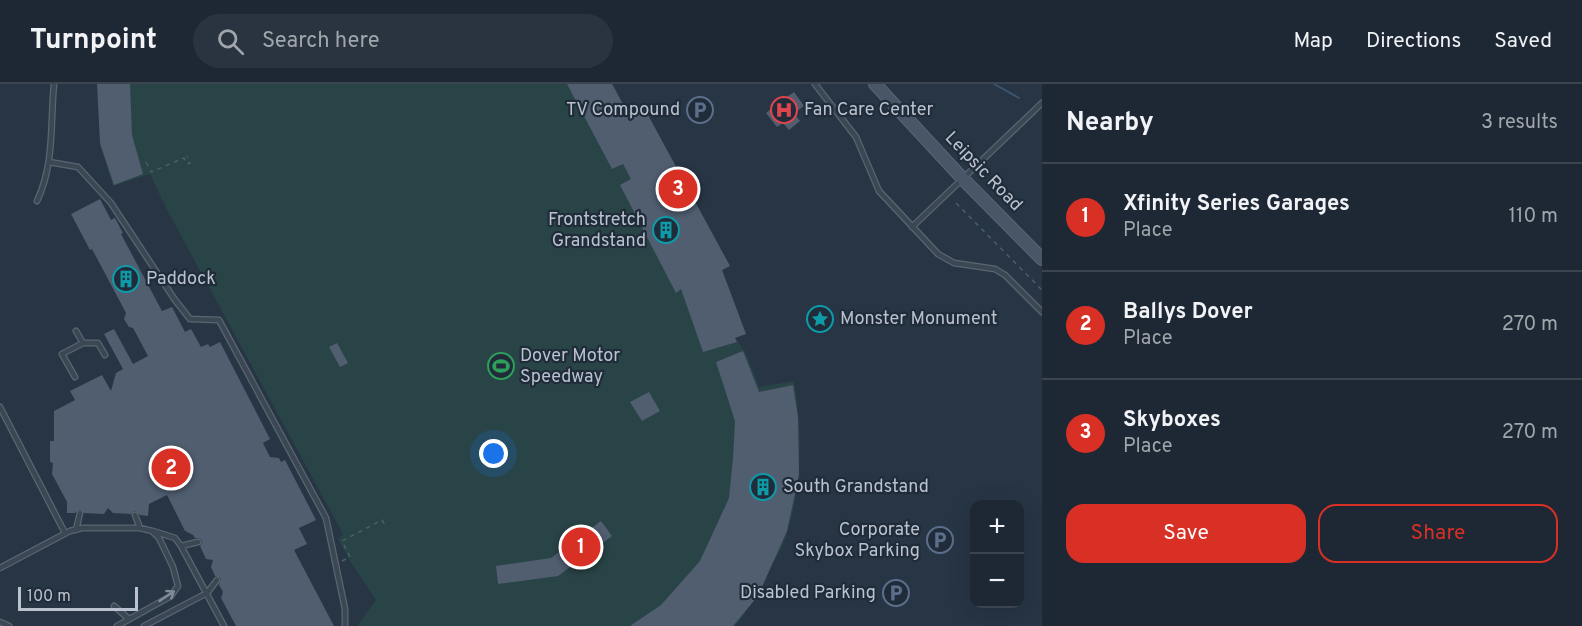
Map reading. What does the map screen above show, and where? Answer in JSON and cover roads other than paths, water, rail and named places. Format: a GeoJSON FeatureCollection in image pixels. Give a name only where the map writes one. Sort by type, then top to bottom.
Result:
{"type":"FeatureCollection","features":[{"type":"Feature","properties":{"kind":"street","name":"Leipsic Road"},"geometry":{"type":"LineString","coordinates":[[875,84],[963,179],[1042,259]]}},
{"type":"Feature","properties":{"kind":"lane"},"geometry":{"type":"LineString","coordinates":[[36,201],[44,186],[50,162],[54,84]]}},
{"type":"Feature","properties":{"kind":"lane"},"geometry":{"type":"LineString","coordinates":[[815,84],[856,137],[879,191],[938,254],[954,263],[994,269],[1005,275],[1042,312]]}},
{"type":"Feature","properties":{"kind":"lane"},"geometry":{"type":"LineString","coordinates":[[912,227],[1042,103]]}},
{"type":"Feature","properties":{"kind":"lane"},"geometry":{"type":"LineString","coordinates":[[50,162],[78,166],[111,203],[190,319],[219,320],[327,518],[345,609],[345,626]]}},
{"type":"Feature","properties":{"kind":"lane"},"geometry":{"type":"LineString","coordinates":[[76,331],[82,343]]}},
{"type":"Feature","properties":{"kind":"lane"},"geometry":{"type":"LineString","coordinates":[[75,378],[62,354],[82,343],[98,343],[105,355]]}},
{"type":"Feature","properties":{"kind":"lane"},"geometry":{"type":"LineString","coordinates":[[0,406],[65,534]]}},
{"type":"Feature","properties":{"kind":"lane"},"geometry":{"type":"LineString","coordinates":[[76,530],[80,513]]}},
{"type":"Feature","properties":{"kind":"lane"},"geometry":{"type":"LineString","coordinates":[[135,515],[140,528]]}},
{"type":"Feature","properties":{"kind":"lane"},"geometry":{"type":"LineString","coordinates":[[0,568],[76,530],[116,526],[152,531],[175,538],[224,626]]}},
{"type":"Feature","properties":{"kind":"lane"},"geometry":{"type":"LineString","coordinates":[[117,626],[171,596],[178,586],[173,567],[159,538],[152,531]]}},
{"type":"Feature","properties":{"kind":"lane"},"geometry":{"type":"LineString","coordinates":[[181,546],[198,542]]}},
{"type":"Feature","properties":{"kind":"lane"},"geometry":{"type":"LineString","coordinates":[[144,626],[207,593],[217,580]]}},
{"type":"Feature","properties":{"kind":"lane"},"geometry":{"type":"LineString","coordinates":[[114,606],[129,619]]}},
{"type":"Feature","properties":{"kind":"lane"},"geometry":{"type":"LineString","coordinates":[[0,622],[9,626]]}},
{"type":"Feature","properties":{"kind":"waterway"},"geometry":{"type":"LineString","coordinates":[[994,84],[1019,98]]}},
{"type":"Feature","properties":{"kind":"place","name":"TV Compound"},"geometry":{"type":"Point","coordinates":[700,110]}},
{"type":"Feature","properties":{"kind":"place","name":"Fan Care Center"},"geometry":{"type":"Point","coordinates":[784,110]}},
{"type":"Feature","properties":{"kind":"place","name":"Skyboxes"},"geometry":{"type":"Point","coordinates":[678,189]}},
{"type":"Feature","properties":{"kind":"place","name":"Frontstretch Grandstand"},"geometry":{"type":"Point","coordinates":[666,230]}},
{"type":"Feature","properties":{"kind":"place","name":"Paddock"},"geometry":{"type":"Point","coordinates":[126,279]}},
{"type":"Feature","properties":{"kind":"place","name":"Monster Monument"},"geometry":{"type":"Point","coordinates":[820,319]}},
{"type":"Feature","properties":{"kind":"place","name":"Dover Motor Speedway"},"geometry":{"type":"Point","coordinates":[501,366]}},
{"type":"Feature","properties":{"kind":"place","name":"Ballys Dover"},"geometry":{"type":"Point","coordinates":[171,468]}},
{"type":"Feature","properties":{"kind":"place","name":"South Grandstand"},"geometry":{"type":"Point","coordinates":[763,487]}},
{"type":"Feature","properties":{"kind":"place","name":"Corporate Skybox Parking"},"geometry":{"type":"Point","coordinates":[940,540]}},
{"type":"Feature","properties":{"kind":"place","name":"Xfinity Series Garages"},"geometry":{"type":"Point","coordinates":[581,547]}},
{"type":"Feature","properties":{"kind":"place","name":"Disabled Parking"},"geometry":{"type":"Point","coordinates":[896,593]}}]}
